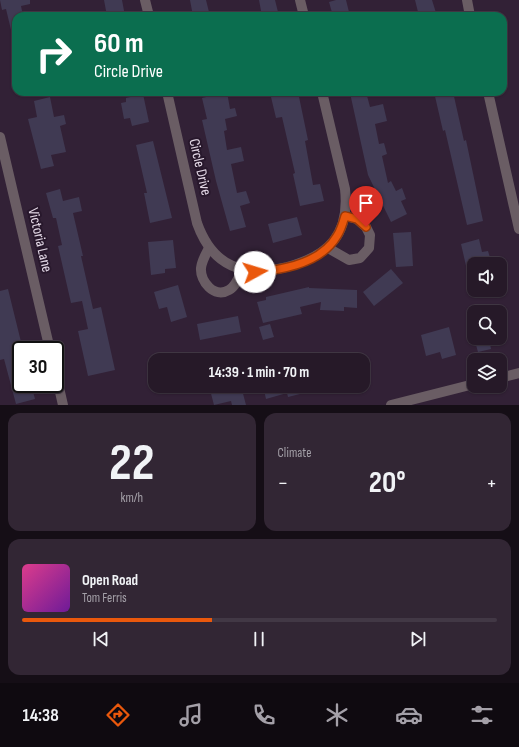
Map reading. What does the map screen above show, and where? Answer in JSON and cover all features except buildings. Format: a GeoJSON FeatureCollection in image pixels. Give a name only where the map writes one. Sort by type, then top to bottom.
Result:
{"type":"FeatureCollection","features":[{"type":"Feature","properties":{"kind":"street"},"geometry":{"type":"LineString","coordinates":[[145,0],[148,12]]}},
{"type":"Feature","properties":{"kind":"street"},"geometry":{"type":"LineString","coordinates":[[300,0],[303,12]]}},
{"type":"Feature","properties":{"kind":"street"},"geometry":{"type":"LineString","coordinates":[[467,0],[469,12]]}},
{"type":"Feature","properties":{"kind":"street","name":"Circle Drive"},"geometry":{"type":"LineString","coordinates":[[167,96],[197,223],[202,236],[209,248],[226,263],[242,270],[255,272],[269,271],[299,264],[312,259],[328,248],[337,236],[345,216],[346,202],[344,189],[323,96]]}},
{"type":"Feature","properties":{"kind":"street"},"geometry":{"type":"LineString","coordinates":[[489,96],[519,229]]}},
{"type":"Feature","properties":{"kind":"street","name":"Victoria Lane"},"geometry":{"type":"LineString","coordinates":[[0,136],[48,341]]}},
{"type":"Feature","properties":{"kind":"street"},"geometry":{"type":"LineString","coordinates":[[328,248],[350,260],[360,258],[369,248],[370,235],[366,227],[357,219],[345,216]]}},
{"type":"Feature","properties":{"kind":"street"},"geometry":{"type":"LineString","coordinates":[[209,248],[201,268],[202,279],[209,289],[219,292],[228,291],[238,280],[242,270]]}},
{"type":"Feature","properties":{"kind":"street"},"geometry":{"type":"LineString","coordinates":[[507,376],[519,373]]}},
{"type":"Feature","properties":{"kind":"street"},"geometry":{"type":"LineString","coordinates":[[391,405],[467,386]]}},
{"type":"Feature","properties":{"kind":"street"},"geometry":{"type":"LineString","coordinates":[[60,393],[63,405]]}},
{"type":"Feature","properties":{"kind":"route"},"geometry":{"type":"LineString","coordinates":[[255,272],[269,271],[299,264],[312,259],[328,248],[334,241],[341,229],[345,216],[357,219],[366,227]]}}]}
